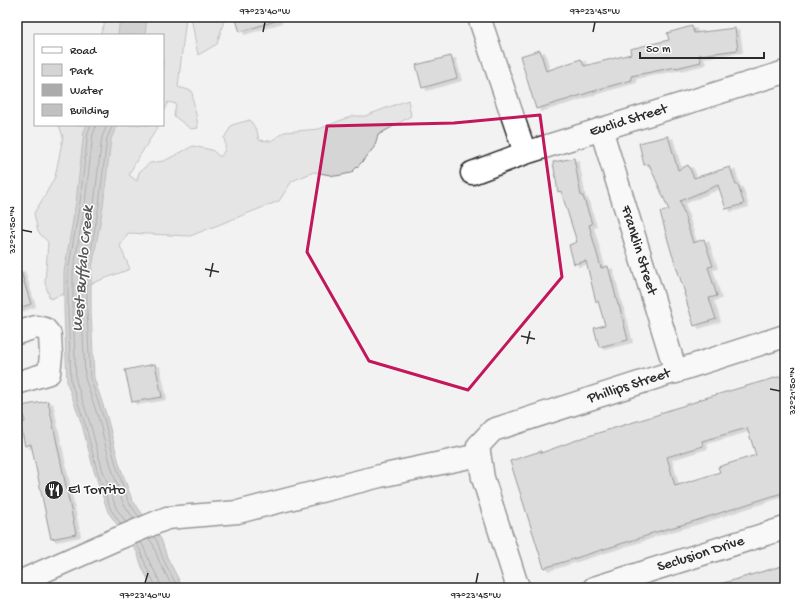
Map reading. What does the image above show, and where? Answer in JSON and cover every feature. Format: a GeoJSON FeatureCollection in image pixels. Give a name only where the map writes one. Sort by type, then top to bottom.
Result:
{"type":"FeatureCollection","features":[{"type":"Feature","properties":{"kind":"street"},"geometry":{"type":"LineString","coordinates":[[480,17],[525,153]]}},
{"type":"Feature","properties":{"kind":"street","name":"Euclid Street"},"geometry":{"type":"LineString","coordinates":[[472,173],[525,153],[785,72]]}},
{"type":"Feature","properties":{"kind":"street","name":"Franklin Street"},"geometry":{"type":"LineString","coordinates":[[601,129],[676,372]]}},
{"type":"Feature","properties":{"kind":"street"},"geometry":{"type":"LineString","coordinates":[[17,333],[36,327],[45,329],[50,335],[51,355],[49,373],[17,383]]}},
{"type":"Feature","properties":{"kind":"street","name":"Phillips Street"},"geometry":{"type":"LineString","coordinates":[[479,450],[493,430],[785,336]]}},
{"type":"Feature","properties":{"kind":"street"},"geometry":{"type":"LineString","coordinates":[[17,583],[167,518],[238,512],[479,450],[483,478],[519,588]]}},
{"type":"Feature","properties":{"kind":"street","name":"Seclusion Drive"},"geometry":{"type":"LineString","coordinates":[[594,588],[785,528]]}},
{"type":"Feature","properties":{"kind":"highlighted area"},"geometry":{"type":"Polygon","coordinates":[[[540,115],[562,277],[468,390],[369,361],[307,252],[327,126],[454,123],[540,115]]]}},
{"type":"Feature","properties":{"kind":"green space"},"geometry":{"type":"Polygon","coordinates":[[[107,17],[186,17],[178,87],[192,91],[198,128],[191,129],[174,116],[176,104],[168,102],[164,112],[164,34],[100,34],[107,17]]]}},
{"type":"Feature","properties":{"kind":"green space"},"geometry":{"type":"Polygon","coordinates":[[[191,17],[225,17],[217,44],[198,55],[191,17]]]}},
{"type":"Feature","properties":{"kind":"green space"},"geometry":{"type":"Polygon","coordinates":[[[408,100],[411,116],[378,135],[375,146],[351,173],[336,176],[314,172],[292,181],[279,201],[190,236],[128,233],[120,246],[130,269],[50,299],[45,283],[48,242],[38,232],[34,213],[55,177],[63,137],[59,126],[158,126],[129,175],[137,181],[139,172],[150,163],[164,161],[193,146],[212,150],[220,157],[225,148],[224,138],[232,125],[250,120],[257,131],[259,140],[271,141],[284,132],[319,129],[352,116],[365,116],[408,100]]]}},
{"type":"Feature","properties":{"kind":"water"},"geometry":{"type":"Polygon","coordinates":[[[120,17],[147,17],[145,34],[118,34],[120,17]]]}},
{"type":"Feature","properties":{"kind":"water","name":"West Buffalo Creek"},"geometry":{"type":"Polygon","coordinates":[[[86,126],[117,126],[111,139],[103,206],[91,274],[94,378],[107,417],[119,463],[132,500],[161,539],[167,557],[183,588],[152,588],[137,552],[108,512],[94,471],[82,425],[67,383],[64,272],[76,202],[84,131],[86,126]]]}},
{"type":"Feature","properties":{"kind":"building"},"geometry":{"type":"Polygon","coordinates":[[[235,17],[277,17],[278,20],[240,32],[235,17]]]}},
{"type":"Feature","properties":{"kind":"building"},"geometry":{"type":"Polygon","coordinates":[[[692,26],[694,33],[735,28],[738,50],[699,55],[701,62],[631,76],[632,80],[536,109],[520,56],[540,50],[546,71],[581,59],[584,66],[631,54],[630,49],[669,40],[667,33],[692,26]]]}},
{"type":"Feature","properties":{"kind":"building"},"geometry":{"type":"Polygon","coordinates":[[[451,56],[457,78],[422,88],[416,65],[451,56]]]}},
{"type":"Feature","properties":{"kind":"building"},"geometry":{"type":"Polygon","coordinates":[[[668,136],[678,170],[688,165],[694,178],[730,167],[744,204],[726,209],[718,185],[680,201],[693,243],[704,239],[713,266],[708,267],[717,296],[709,298],[716,319],[694,326],[660,212],[669,210],[649,164],[644,165],[639,143],[668,136]]]}},
{"type":"Feature","properties":{"kind":"building"},"geometry":{"type":"Polygon","coordinates":[[[574,158],[581,196],[583,196],[592,224],[589,225],[601,268],[608,266],[628,340],[599,347],[594,328],[605,325],[598,301],[596,302],[586,261],[574,264],[569,245],[577,242],[561,191],[558,192],[553,162],[574,158]]]}},
{"type":"Feature","properties":{"kind":"building"},"geometry":{"type":"Polygon","coordinates":[[[20,269],[31,304],[17,309],[17,270],[20,269]]]}},
{"type":"Feature","properties":{"kind":"building"},"geometry":{"type":"Polygon","coordinates":[[[155,364],[162,397],[132,402],[125,370],[155,364]]]}},
{"type":"Feature","properties":{"kind":"building"},"geometry":{"type":"Polygon","coordinates":[[[785,375],[785,492],[544,568],[510,461],[541,451],[541,453],[698,400],[785,375]],[[747,428],[702,441],[703,446],[667,457],[675,486],[720,472],[718,467],[756,455],[747,428]]]}},
{"type":"Feature","properties":{"kind":"building","name":"El Torrito"},"geometry":{"type":"Polygon","coordinates":[[[48,401],[76,534],[51,539],[31,444],[25,446],[20,423],[25,422],[21,406],[48,401]]]}},
{"type":"Feature","properties":{"kind":"building"},"geometry":{"type":"Polygon","coordinates":[[[785,565],[785,588],[720,588],[720,584],[785,565]]]}},
{"type":"Feature","properties":{"kind":"place","name":"El Torrito"},"geometry":{"type":"Point","coordinates":[54,490]}}]}
